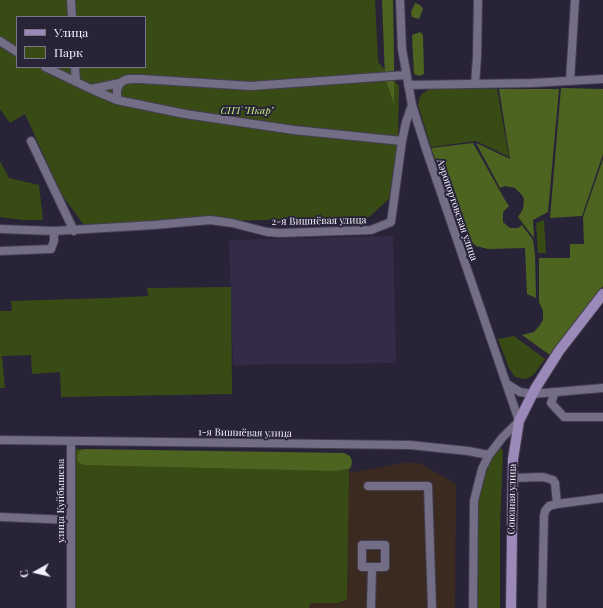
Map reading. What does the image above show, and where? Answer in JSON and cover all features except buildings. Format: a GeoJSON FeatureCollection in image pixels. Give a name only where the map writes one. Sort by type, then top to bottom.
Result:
{"type":"FeatureCollection","features":[{"type":"Feature","properties":{"kind":"main road","name":"Союзная улица"},"geometry":{"type":"LineString","coordinates":[[511,608],[512,478],[513,459],[519,421],[532,394],[559,351],[603,294]]}},
{"type":"Feature","properties":{"kind":"street"},"geometry":{"type":"LineString","coordinates":[[71,0],[72,16]]}},
{"type":"Feature","properties":{"kind":"street","name":"Аэропортовская улица"},"geometry":{"type":"LineString","coordinates":[[400,0],[402,49],[412,105],[519,421]]}},
{"type":"Feature","properties":{"kind":"street"},"geometry":{"type":"LineString","coordinates":[[475,84],[478,0]]}},
{"type":"Feature","properties":{"kind":"street"},"geometry":{"type":"LineString","coordinates":[[570,81],[574,0]]}},
{"type":"Feature","properties":{"kind":"street"},"geometry":{"type":"LineString","coordinates":[[0,42],[16,51]]}},
{"type":"Feature","properties":{"kind":"street"},"geometry":{"type":"LineString","coordinates":[[47,68],[117,100],[185,114],[294,130],[402,141]]}},
{"type":"Feature","properties":{"kind":"street"},"geometry":{"type":"LineString","coordinates":[[75,68],[76,82]]}},
{"type":"Feature","properties":{"kind":"street"},"geometry":{"type":"LineString","coordinates":[[91,89],[120,83],[125,80],[141,79],[250,86],[406,75]]}},
{"type":"Feature","properties":{"kind":"street"},"geometry":{"type":"LineString","coordinates":[[408,85],[603,79]]}},
{"type":"Feature","properties":{"kind":"street"},"geometry":{"type":"LineString","coordinates":[[117,100],[117,90],[120,83]]}},
{"type":"Feature","properties":{"kind":"street","name":"2-я Вишнёвая улица"},"geometry":{"type":"LineString","coordinates":[[0,229],[74,231],[210,220],[232,223],[267,232],[280,233],[371,230],[391,222],[402,141],[406,122],[412,105]]}},
{"type":"Feature","properties":{"kind":"street"},"geometry":{"type":"LineString","coordinates":[[31,141],[74,231]]}},
{"type":"Feature","properties":{"kind":"street"},"geometry":{"type":"LineString","coordinates":[[0,251],[51,248],[54,241],[54,231]]}},
{"type":"Feature","properties":{"kind":"street"},"geometry":{"type":"LineString","coordinates":[[506,384],[520,392],[532,394],[603,388]]}},
{"type":"Feature","properties":{"kind":"street"},"geometry":{"type":"LineString","coordinates":[[555,392],[551,403],[564,417],[603,417]]}},
{"type":"Feature","properties":{"kind":"street"},"geometry":{"type":"LineString","coordinates":[[473,608],[474,500],[482,470],[489,455],[502,438],[519,421]]}},
{"type":"Feature","properties":{"kind":"street","name":"1-я Вишнёвая улица"},"geometry":{"type":"LineString","coordinates":[[0,440],[71,442],[407,444],[473,451],[489,455]]}},
{"type":"Feature","properties":{"kind":"street","name":"улица Куйбышева"},"geometry":{"type":"LineString","coordinates":[[71,442],[71,608]]}},
{"type":"Feature","properties":{"kind":"street"},"geometry":{"type":"LineString","coordinates":[[512,478],[543,477],[553,480],[555,483],[557,504]]}},
{"type":"Feature","properties":{"kind":"street"},"geometry":{"type":"LineString","coordinates":[[368,486],[428,486],[432,608]]}},
{"type":"Feature","properties":{"kind":"street"},"geometry":{"type":"LineString","coordinates":[[542,608],[545,511],[549,506],[557,504],[603,498]]}},
{"type":"Feature","properties":{"kind":"street"},"geometry":{"type":"LineString","coordinates":[[0,517],[70,520]]}},
{"type":"Feature","properties":{"kind":"street"},"geometry":{"type":"LineString","coordinates":[[371,608],[372,568]]}},
{"type":"Feature","properties":{"kind":"shaded area"},"geometry":{"type":"Polygon","coordinates":[[[393,236],[396,363],[233,365],[229,240],[393,236]]]}},
{"type":"Feature","properties":{"kind":"shaded area"},"geometry":{"type":"Polygon","coordinates":[[[404,463],[419,463],[456,484],[455,608],[309,608],[309,603],[337,603],[347,600],[348,473],[404,463]]]}},
{"type":"Feature","properties":{"kind":"green space","name":"СНТ \"Икар\""},"geometry":{"type":"Polygon","coordinates":[[[0,0],[375,0],[378,62],[399,86],[398,140],[389,199],[369,217],[84,225],[62,195],[25,114],[10,123],[0,109],[0,0]]]}},
{"type":"Feature","properties":{"kind":"green space"},"geometry":{"type":"Polygon","coordinates":[[[382,0],[393,0],[394,104],[385,78],[382,0]]]}},
{"type":"Feature","properties":{"kind":"green space"},"geometry":{"type":"Polygon","coordinates":[[[415,3],[420,5],[423,9],[419,19],[412,17],[411,12],[415,3]]]}},
{"type":"Feature","properties":{"kind":"green space"},"geometry":{"type":"Polygon","coordinates":[[[420,32],[423,35],[424,74],[419,76],[414,74],[412,35],[420,32]]]}},
{"type":"Feature","properties":{"kind":"green space"},"geometry":{"type":"Polygon","coordinates":[[[432,88],[497,89],[509,157],[476,141],[431,147],[418,105],[420,97],[423,93],[432,88]]]}},
{"type":"Feature","properties":{"kind":"green space"},"geometry":{"type":"Polygon","coordinates":[[[561,88],[603,89],[603,154],[582,216],[550,218],[561,88]]]}},
{"type":"Feature","properties":{"kind":"green space"},"geometry":{"type":"Polygon","coordinates":[[[499,89],[559,89],[548,212],[533,220],[534,238],[518,217],[523,209],[524,199],[522,195],[515,188],[505,186],[500,188],[476,143],[510,159],[499,89]]]}},
{"type":"Feature","properties":{"kind":"green space"},"geometry":{"type":"Polygon","coordinates":[[[473,143],[509,206],[503,212],[503,222],[510,228],[518,228],[522,225],[533,240],[535,255],[536,298],[527,294],[525,248],[488,249],[476,246],[470,240],[455,210],[431,148],[473,143]]]}},
{"type":"Feature","properties":{"kind":"green space"},"geometry":{"type":"Polygon","coordinates":[[[603,159],[603,286],[550,355],[522,335],[534,332],[543,320],[543,311],[539,302],[539,258],[570,258],[570,244],[584,244],[583,217],[603,159]]]}},
{"type":"Feature","properties":{"kind":"green space"},"geometry":{"type":"Polygon","coordinates":[[[0,161],[9,178],[39,185],[43,220],[23,220],[0,217],[0,161]]]}},
{"type":"Feature","properties":{"kind":"green space"},"geometry":{"type":"Polygon","coordinates":[[[544,220],[546,253],[538,253],[536,223],[544,220]]]}},
{"type":"Feature","properties":{"kind":"green space"},"geometry":{"type":"Polygon","coordinates":[[[231,287],[232,394],[61,397],[60,372],[32,374],[31,355],[2,356],[5,388],[0,388],[0,311],[12,311],[11,301],[148,296],[147,288],[231,287]]]}},
{"type":"Feature","properties":{"kind":"green space"},"geometry":{"type":"Polygon","coordinates":[[[514,336],[545,359],[534,374],[525,379],[515,377],[509,368],[498,339],[514,336]]]}},
{"type":"Feature","properties":{"kind":"green space"},"geometry":{"type":"Polygon","coordinates":[[[500,447],[503,451],[500,529],[500,608],[477,608],[477,496],[481,482],[498,448],[500,447]]]}},
{"type":"Feature","properties":{"kind":"green space"},"geometry":{"type":"Polygon","coordinates":[[[74,449],[85,449],[79,451],[337,471],[349,469],[347,600],[337,603],[310,603],[309,608],[74,608],[74,449]]]}},
{"type":"Feature","properties":{"kind":"green space"},"geometry":{"type":"Polygon","coordinates":[[[85,449],[344,453],[350,456],[352,461],[349,469],[337,471],[84,465],[78,462],[77,456],[79,451],[85,449]]]}}]}
